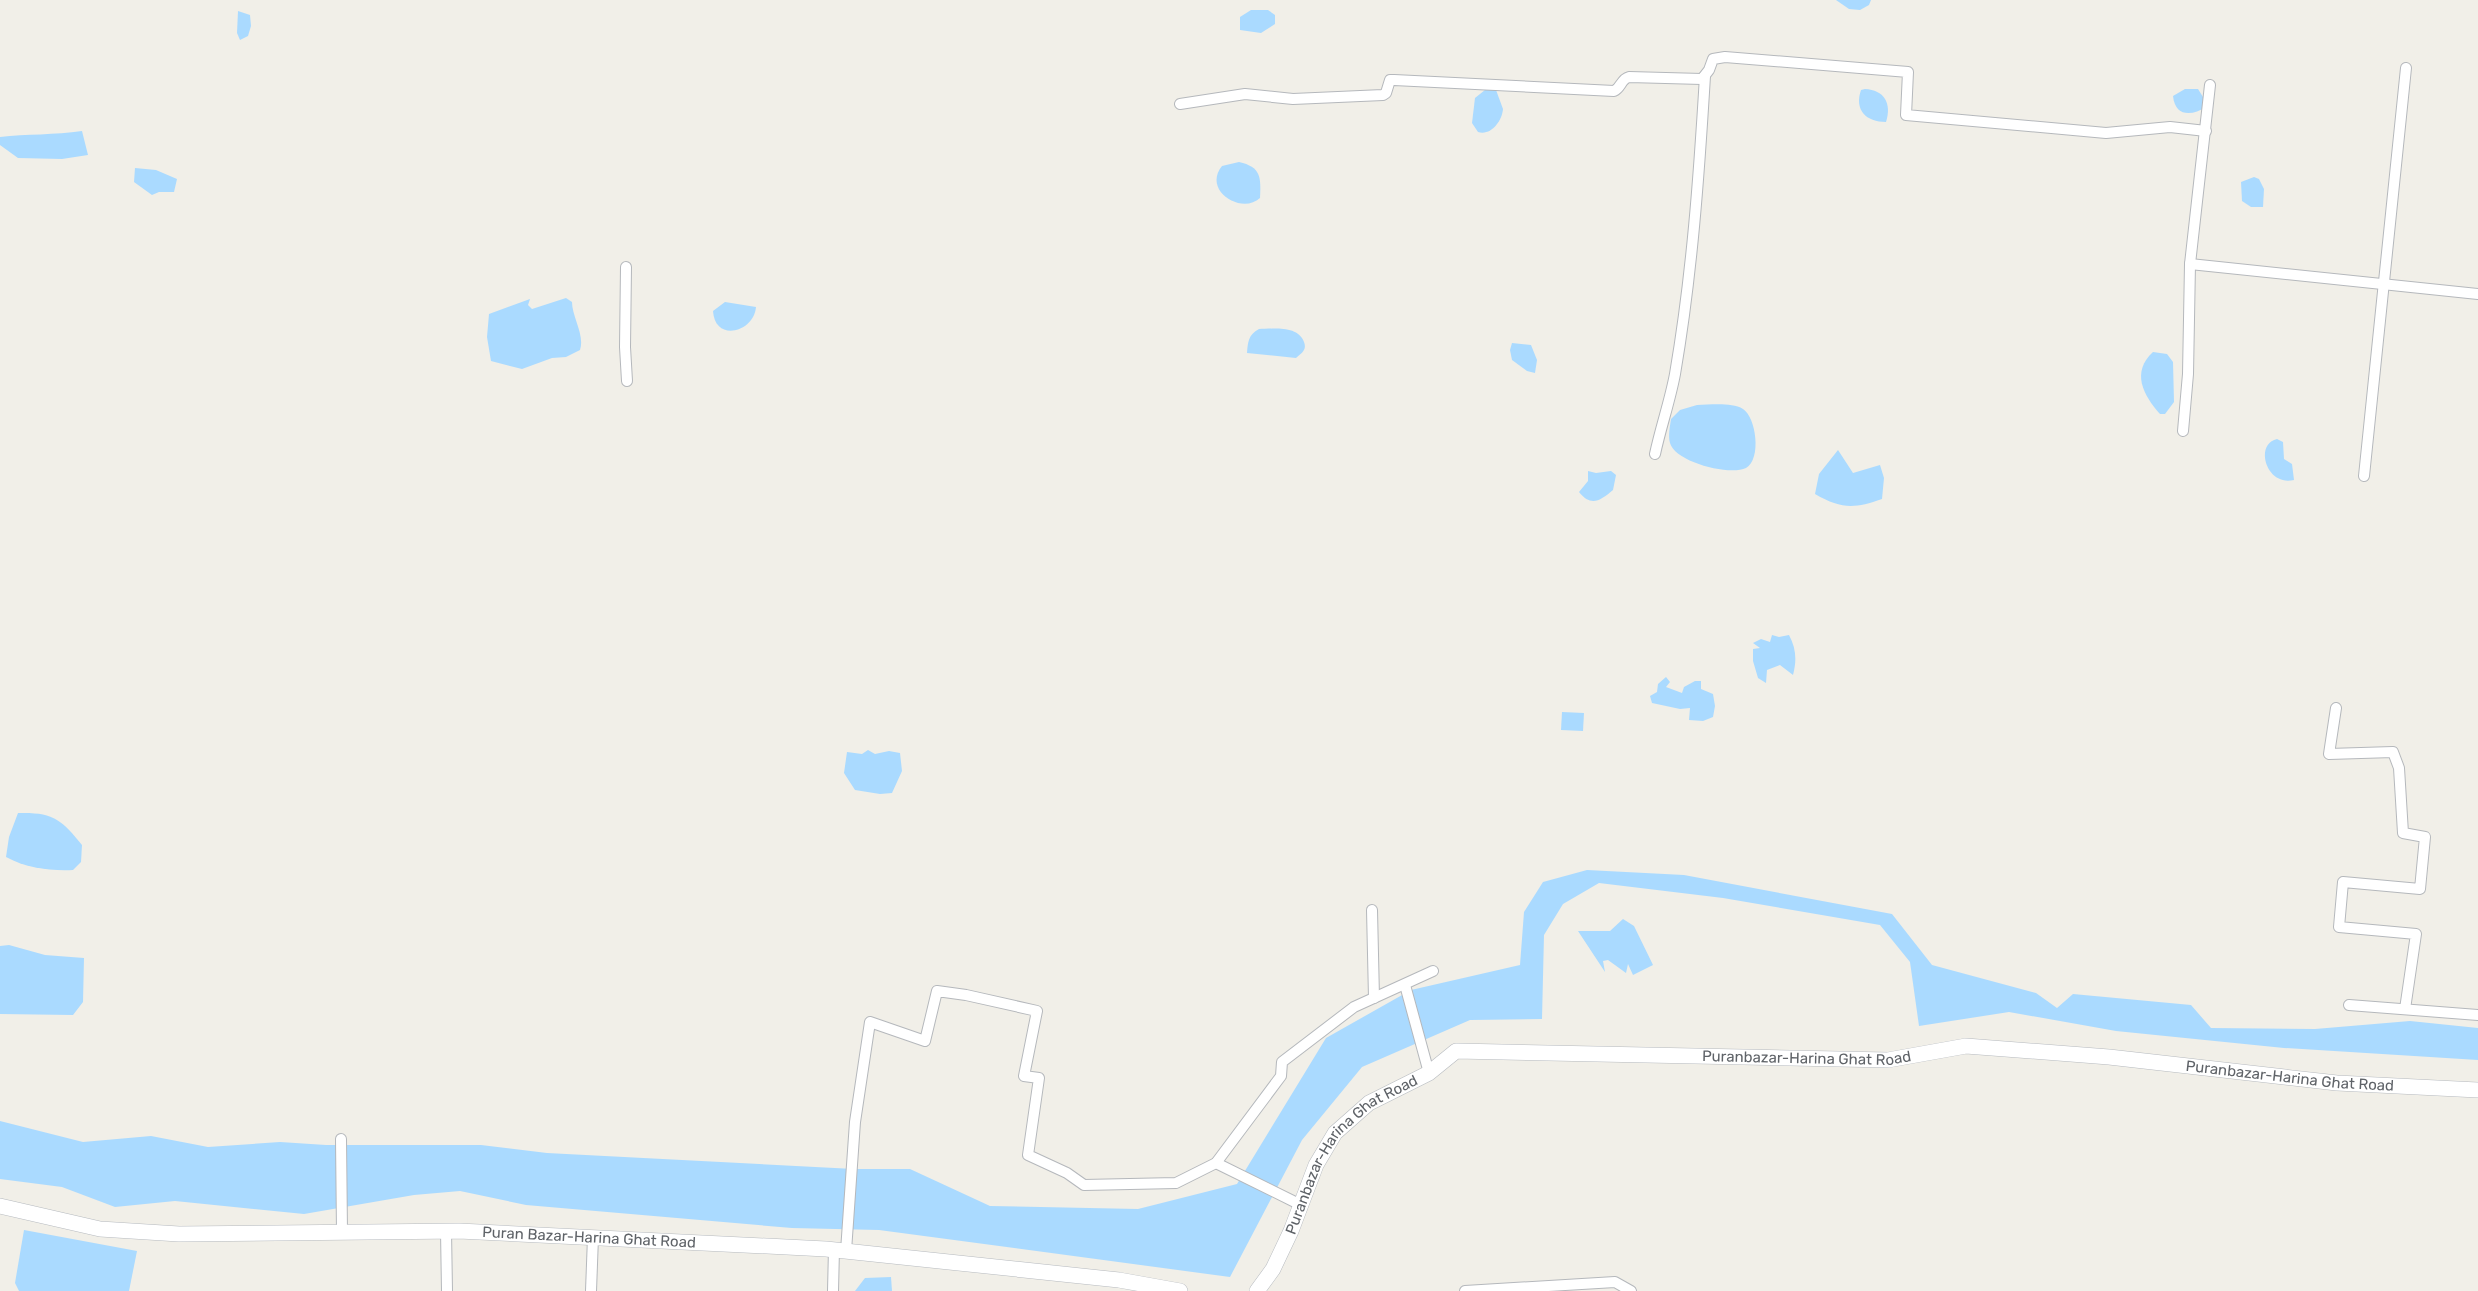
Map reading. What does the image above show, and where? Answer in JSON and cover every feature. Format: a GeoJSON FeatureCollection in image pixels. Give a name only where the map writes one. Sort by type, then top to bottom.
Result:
{"type":"FeatureCollection","features":[{"type":"Feature","properties":{"kind":"main road","name":"Puranbazar-Harina Ghat Road"},"geometry":{"type":"LineString","coordinates":[[1257,1291],[1273,1269],[1316,1164],[1335,1133],[1369,1103],[1429,1073],[1456,1051],[1888,1060],[1966,1046],[2109,1057],[2337,1083],[2478,1090]]}},
{"type":"Feature","properties":{"kind":"main road","name":"Puran Bazar-Harina Ghat Road"},"geometry":{"type":"LineString","coordinates":[[0,1206],[100,1229],[179,1234],[446,1231],[840,1250],[1119,1280],[1180,1291]]}},
{"type":"Feature","properties":{"kind":"street"},"geometry":{"type":"LineString","coordinates":[[1655,454],[1673,382],[1688,283],[1698,201],[1705,76],[1713,59],[1725,57],[1908,72],[1906,115],[2106,133],[2170,127],[2206,132]]}},
{"type":"Feature","properties":{"kind":"street"},"geometry":{"type":"LineString","coordinates":[[2364,476],[2406,68]]}},
{"type":"Feature","properties":{"kind":"street"},"geometry":{"type":"LineString","coordinates":[[1180,104],[1245,94],[1293,99],[1383,95],[1386,93],[1390,80],[1614,91],[1618,89],[1623,80],[1629,77],[1702,79],[1705,76]]}},
{"type":"Feature","properties":{"kind":"street"},"geometry":{"type":"LineString","coordinates":[[2183,430],[2188,374],[2190,264],[2210,85]]}},
{"type":"Feature","properties":{"kind":"street"},"geometry":{"type":"LineString","coordinates":[[2190,264],[2478,294]]}},
{"type":"Feature","properties":{"kind":"street"},"geometry":{"type":"LineString","coordinates":[[626,267],[627,381]]}},
{"type":"Feature","properties":{"kind":"street"},"geometry":{"type":"LineString","coordinates":[[2336,708],[2330,754],[2393,752],[2399,768],[2403,833],[2425,837],[2420,889],[2343,882],[2339,927],[2416,934],[2405,1009]]}},
{"type":"Feature","properties":{"kind":"street"},"geometry":{"type":"LineString","coordinates":[[1372,910],[1374,998]]}},
{"type":"Feature","properties":{"kind":"street"},"geometry":{"type":"LineString","coordinates":[[833,1291],[870,1022],[925,1041],[937,991],[1037,1011],[1024,1076],[1039,1078],[1028,1155],[1067,1173],[1084,1185],[1176,1183],[1216,1163],[1281,1076],[1282,1062],[1354,1007],[1433,971]]}},
{"type":"Feature","properties":{"kind":"street"},"geometry":{"type":"LineString","coordinates":[[1405,985],[1429,1073]]}},
{"type":"Feature","properties":{"kind":"street"},"geometry":{"type":"LineString","coordinates":[[2349,1005],[2478,1015]]}},
{"type":"Feature","properties":{"kind":"street"},"geometry":{"type":"LineString","coordinates":[[341,1139],[342,1232]]}},
{"type":"Feature","properties":{"kind":"street"},"geometry":{"type":"LineString","coordinates":[[1216,1163],[1301,1205]]}},
{"type":"Feature","properties":{"kind":"street"},"geometry":{"type":"LineString","coordinates":[[446,1231],[447,1291]]}},
{"type":"Feature","properties":{"kind":"street"},"geometry":{"type":"LineString","coordinates":[[591,1291],[593,1237]]}},
{"type":"Feature","properties":{"kind":"street"},"geometry":{"type":"LineString","coordinates":[[1465,1291],[1615,1282],[1631,1291]]}},
{"type":"Feature","properties":{"kind":"water"},"geometry":{"type":"Polygon","coordinates":[[[1836,0],[1871,0],[1869,5],[1860,10],[1849,9],[1836,0]]]}},
{"type":"Feature","properties":{"kind":"water"},"geometry":{"type":"Polygon","coordinates":[[[1251,10],[1268,10],[1275,15],[1275,24],[1261,33],[1240,30],[1240,17],[1251,10]]]}},
{"type":"Feature","properties":{"kind":"water"},"geometry":{"type":"Polygon","coordinates":[[[238,11],[250,15],[251,26],[248,36],[240,40],[237,33],[238,11]]]}},
{"type":"Feature","properties":{"kind":"water"},"geometry":{"type":"Polygon","coordinates":[[[2185,89],[2198,89],[2206,107],[2190,113],[2177,108],[2173,96],[2185,89]]]}},
{"type":"Feature","properties":{"kind":"water"},"geometry":{"type":"Polygon","coordinates":[[[1485,90],[1496,90],[1503,109],[1495,127],[1483,133],[1478,132],[1472,123],[1475,98],[1485,90]]]}},
{"type":"Feature","properties":{"kind":"water"},"geometry":{"type":"Polygon","coordinates":[[[1861,90],[1877,92],[1885,99],[1888,109],[1886,122],[1873,120],[1863,113],[1859,97],[1861,90]]]}},
{"type":"Feature","properties":{"kind":"water"},"geometry":{"type":"Polygon","coordinates":[[[82,131],[88,155],[62,159],[18,158],[0,145],[0,137],[82,131]]]}},
{"type":"Feature","properties":{"kind":"water"},"geometry":{"type":"Polygon","coordinates":[[[1239,162],[1256,170],[1260,179],[1260,198],[1252,203],[1244,204],[1227,198],[1220,192],[1217,184],[1217,175],[1222,166],[1239,162]]]}},
{"type":"Feature","properties":{"kind":"water"},"geometry":{"type":"Polygon","coordinates":[[[135,168],[156,170],[177,179],[174,192],[159,192],[152,195],[134,182],[135,168]]]}},
{"type":"Feature","properties":{"kind":"water"},"geometry":{"type":"Polygon","coordinates":[[[2254,177],[2259,179],[2264,189],[2263,207],[2251,207],[2242,201],[2241,182],[2254,177]]]}},
{"type":"Feature","properties":{"kind":"water"},"geometry":{"type":"Polygon","coordinates":[[[566,298],[572,302],[581,338],[580,350],[566,357],[552,358],[522,369],[491,361],[487,337],[489,314],[530,299],[528,305],[532,309],[566,298]]]}},
{"type":"Feature","properties":{"kind":"water"},"geometry":{"type":"Polygon","coordinates":[[[725,302],[756,307],[754,316],[742,328],[727,330],[720,327],[715,321],[713,311],[725,302]]]}},
{"type":"Feature","properties":{"kind":"water"},"geometry":{"type":"Polygon","coordinates":[[[1259,329],[1291,330],[1304,342],[1302,353],[1296,358],[1247,353],[1251,336],[1259,329]]]}},
{"type":"Feature","properties":{"kind":"water"},"geometry":{"type":"Polygon","coordinates":[[[1512,343],[1531,345],[1537,360],[1535,373],[1527,371],[1512,360],[1510,350],[1512,343]]]}},
{"type":"Feature","properties":{"kind":"water"},"geometry":{"type":"Polygon","coordinates":[[[2153,352],[2167,354],[2173,362],[2174,402],[2165,414],[2160,414],[2154,407],[2142,383],[2142,367],[2153,352]]]}},
{"type":"Feature","properties":{"kind":"water"},"geometry":{"type":"Polygon","coordinates":[[[1697,405],[1733,405],[1748,413],[1754,429],[1756,447],[1751,463],[1746,468],[1728,470],[1704,466],[1674,450],[1669,440],[1671,419],[1680,410],[1697,405]]]}},
{"type":"Feature","properties":{"kind":"water"},"geometry":{"type":"Polygon","coordinates":[[[2277,439],[2283,442],[2284,459],[2292,464],[2294,480],[2276,477],[2266,464],[2266,448],[2270,442],[2277,439]]]}},
{"type":"Feature","properties":{"kind":"water"},"geometry":{"type":"Polygon","coordinates":[[[1838,450],[1853,473],[1880,465],[1884,478],[1882,499],[1863,505],[1848,506],[1832,503],[1815,494],[1819,474],[1838,450]]]}},
{"type":"Feature","properties":{"kind":"water"},"geometry":{"type":"Polygon","coordinates":[[[1588,471],[1596,473],[1611,471],[1616,475],[1613,490],[1596,501],[1583,497],[1579,492],[1588,481],[1588,471]]]}},
{"type":"Feature","properties":{"kind":"water"},"geometry":{"type":"Polygon","coordinates":[[[1772,635],[1779,637],[1789,635],[1794,649],[1795,664],[1793,675],[1780,665],[1767,670],[1766,683],[1758,678],[1753,661],[1753,649],[1760,648],[1753,643],[1761,639],[1770,642],[1772,635]]]}},
{"type":"Feature","properties":{"kind":"water"},"geometry":{"type":"Polygon","coordinates":[[[1666,677],[1670,682],[1666,687],[1682,693],[1684,687],[1695,681],[1701,681],[1701,689],[1713,694],[1715,706],[1713,717],[1703,721],[1689,720],[1690,708],[1680,709],[1652,703],[1650,696],[1657,692],[1658,684],[1666,677]]]}},
{"type":"Feature","properties":{"kind":"water"},"geometry":{"type":"Polygon","coordinates":[[[1562,712],[1584,713],[1583,731],[1561,730],[1562,712]]]}},
{"type":"Feature","properties":{"kind":"water"},"geometry":{"type":"Polygon","coordinates":[[[868,750],[875,754],[889,751],[900,753],[902,771],[892,793],[880,794],[855,790],[844,773],[847,752],[862,754],[868,750]]]}},
{"type":"Feature","properties":{"kind":"water"},"geometry":{"type":"Polygon","coordinates":[[[18,813],[40,814],[62,823],[82,845],[81,862],[73,870],[56,870],[30,866],[6,857],[9,837],[18,813]]]}},
{"type":"Feature","properties":{"kind":"water"},"geometry":{"type":"Polygon","coordinates":[[[1587,870],[1684,875],[1892,914],[1932,965],[2036,993],[2057,1008],[2073,994],[2191,1005],[2211,1028],[2315,1029],[2410,1021],[2478,1028],[2478,1060],[2284,1048],[2116,1031],[2009,1012],[1919,1026],[1910,962],[1880,925],[1723,898],[1599,883],[1563,904],[1544,935],[1542,1019],[1470,1020],[1362,1067],[1302,1140],[1230,1277],[879,1230],[792,1228],[526,1205],[460,1191],[414,1195],[304,1214],[175,1201],[115,1207],[62,1187],[0,1179],[0,1121],[83,1142],[151,1136],[208,1147],[280,1142],[326,1145],[481,1145],[547,1153],[854,1169],[910,1169],[990,1206],[1138,1209],[1237,1184],[1326,1038],[1411,990],[1520,965],[1524,912],[1543,882],[1587,870]]]}},
{"type":"Feature","properties":{"kind":"water"},"geometry":{"type":"Polygon","coordinates":[[[1623,919],[1634,926],[1653,965],[1633,975],[1628,964],[1626,973],[1608,960],[1603,961],[1605,972],[1578,931],[1610,931],[1623,919]]]}},
{"type":"Feature","properties":{"kind":"water"},"geometry":{"type":"Polygon","coordinates":[[[9,945],[45,955],[84,958],[83,1002],[73,1015],[0,1014],[0,946],[9,945]]]}},
{"type":"Feature","properties":{"kind":"water"},"geometry":{"type":"Polygon","coordinates":[[[24,1230],[137,1251],[129,1291],[19,1291],[15,1283],[24,1230]]]}},
{"type":"Feature","properties":{"kind":"water"},"geometry":{"type":"Polygon","coordinates":[[[891,1277],[892,1291],[855,1291],[865,1278],[891,1277]]]}}]}
